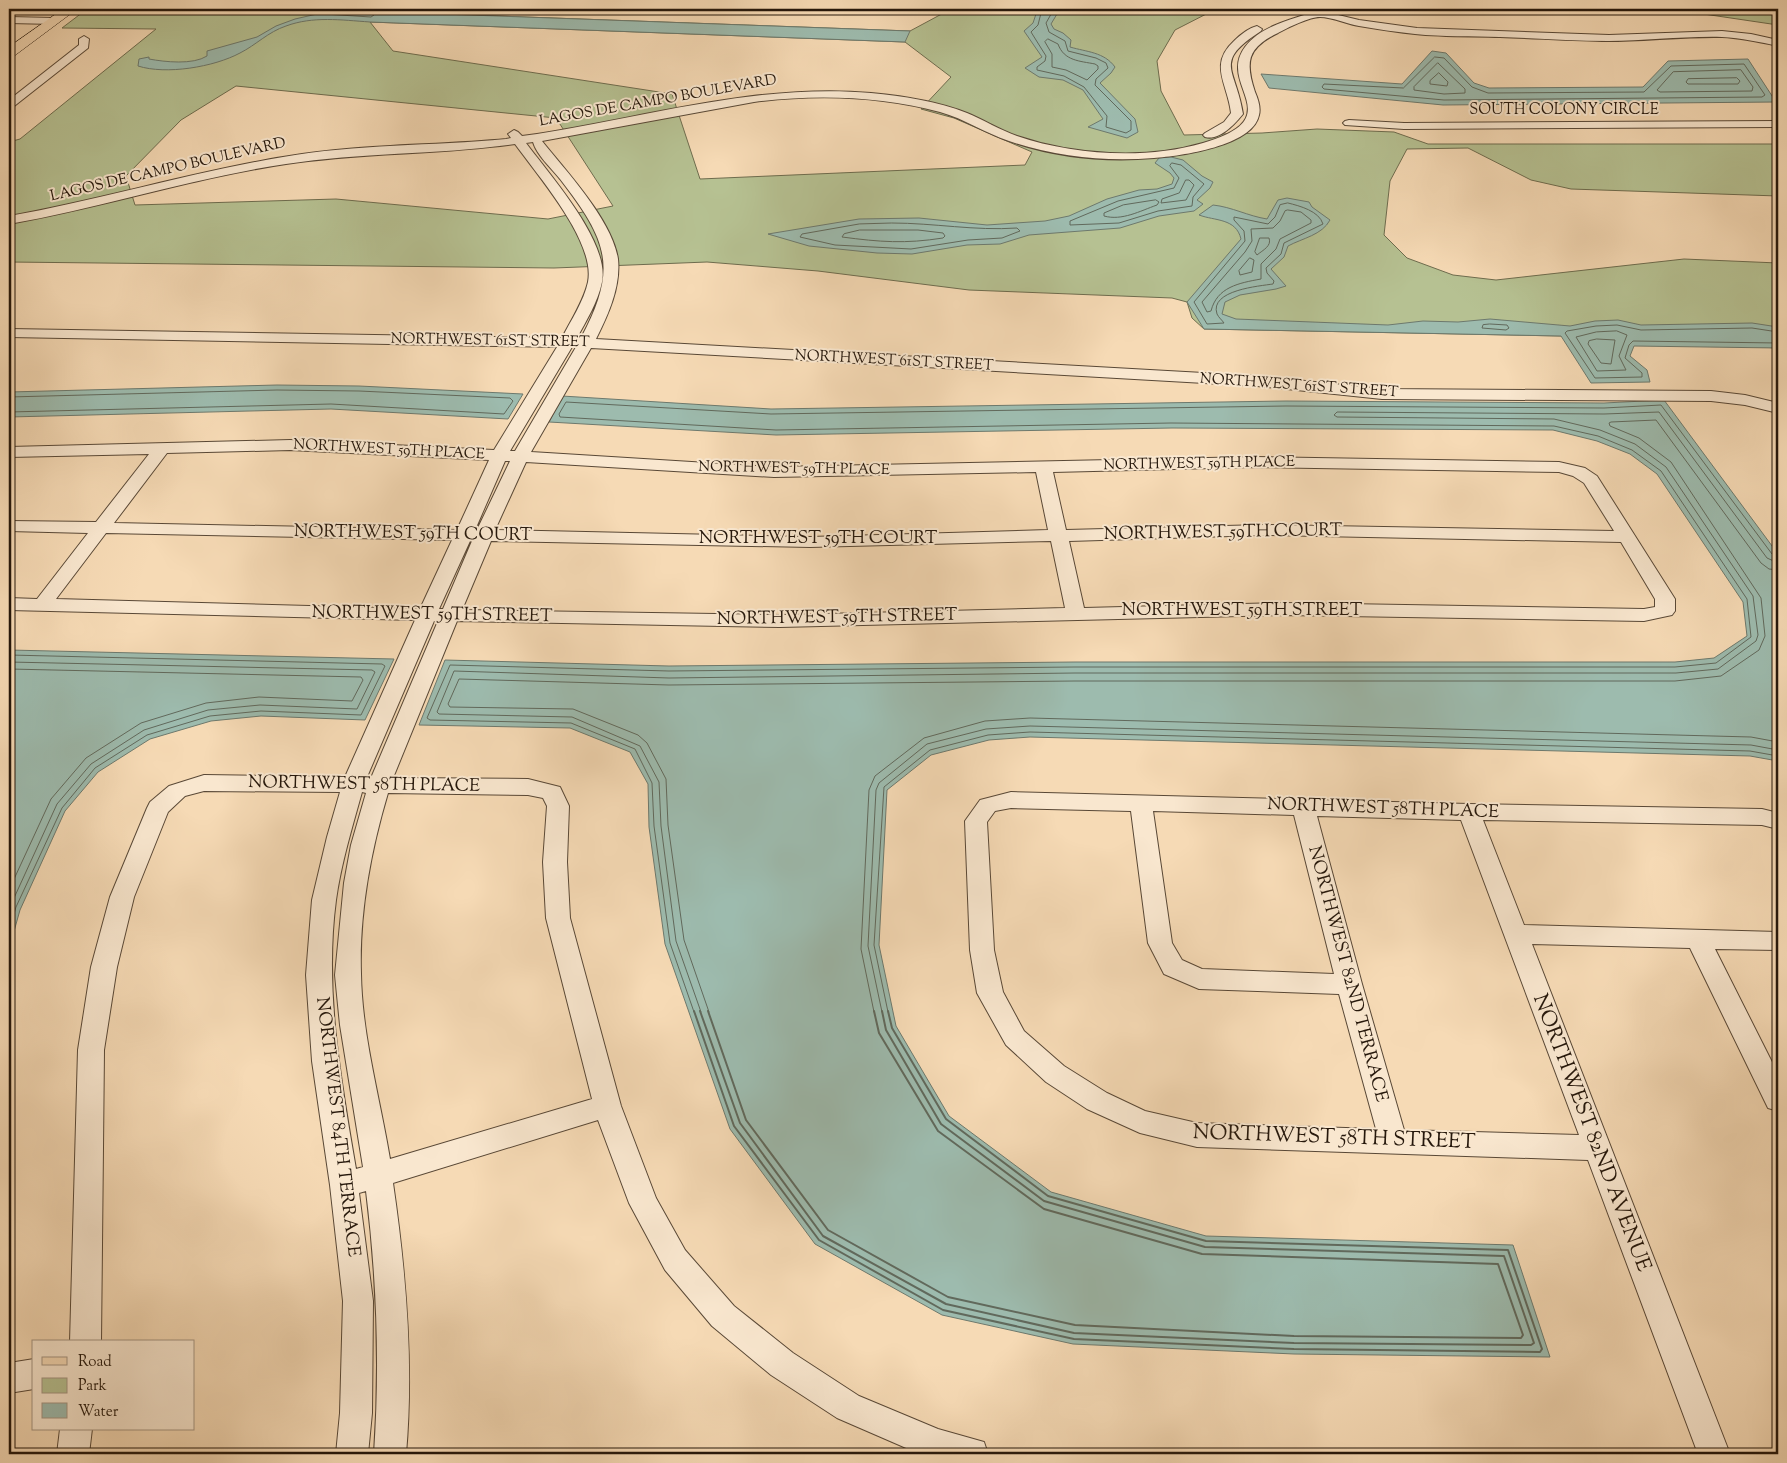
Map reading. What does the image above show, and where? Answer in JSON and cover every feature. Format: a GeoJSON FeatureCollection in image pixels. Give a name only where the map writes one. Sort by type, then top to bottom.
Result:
{"type":"FeatureCollection","features":[{"type":"Feature","properties":{"kind":"main road"},"geometry":{"type":"LineString","coordinates":[[9,40],[36,21],[71,9]]}},
{"type":"Feature","properties":{"kind":"main road"},"geometry":{"type":"LineString","coordinates":[[9,53],[54,15]]}},
{"type":"Feature","properties":{"kind":"street"},"geometry":{"type":"LineString","coordinates":[[1234,117],[1237,114],[1236,104],[1226,76],[1224,62],[1232,48],[1259,28],[1312,11],[1333,9]]}},
{"type":"Feature","properties":{"kind":"street"},"geometry":{"type":"LineString","coordinates":[[1234,117],[1256,113],[1256,106],[1244,76],[1242,63],[1249,50],[1272,32],[1312,11],[1363,24],[1417,31],[1609,38],[1730,35],[1778,43]]}},
{"type":"Feature","properties":{"kind":"street"},"geometry":{"type":"LineString","coordinates":[[9,20],[36,21]]}},
{"type":"Feature","properties":{"kind":"street"},"geometry":{"type":"LineString","coordinates":[[9,106],[84,46],[84,39]]}},
{"type":"Feature","properties":{"kind":"street","name":"LAGOS DE CAMPO BOULEVARD"},"geometry":{"type":"LineString","coordinates":[[9,212],[67,202],[278,154],[358,144],[525,136],[756,92],[815,88],[856,89],[926,98],[965,108],[1044,139],[1107,147],[1143,147],[1197,139],[1215,132],[1228,124],[1234,117]]}},
{"type":"Feature","properties":{"kind":"street"},"geometry":{"type":"LineString","coordinates":[[9,89],[27,90]]}},
{"type":"Feature","properties":{"kind":"street","name":"LAGOS DE CAMPO BOULEVARD"},"geometry":{"type":"LineString","coordinates":[[9,220],[73,209],[282,160],[358,151],[449,147],[761,97],[848,95],[889,98],[945,109],[969,117],[1012,138],[1080,152],[1146,154],[1206,146],[1231,138],[1246,128],[1256,113]]}},
{"type":"Feature","properties":{"kind":"street","name":"SOUTH COLONY CIRCLE"},"geometry":{"type":"LineString","coordinates":[[1349,123],[1404,126],[1778,124]]}},
{"type":"Feature","properties":{"kind":"street","name":"NORTHWEST 84TH TERRACE"},"geometry":{"type":"LineString","coordinates":[[352,1454],[356,1413],[358,1301],[344,1184],[325,1060],[319,975],[324,900],[338,837],[353,786],[427,615],[474,535],[510,457],[576,343],[595,281],[594,260],[583,230],[525,136]]}},
{"type":"Feature","properties":{"kind":"street","name":"NORTHWEST 61ST STREET"},"geometry":{"type":"LineString","coordinates":[[9,332],[576,343],[1257,381],[1382,394],[1712,396],[1746,400],[1778,408]]}},
{"type":"Feature","properties":{"kind":"street","name":"NORTHWEST 59TH PLACE"},"geometry":{"type":"LineString","coordinates":[[9,452],[332,446],[774,472],[1255,462],[1560,467],[1579,472],[1591,480],[1627,537]]}},
{"type":"Feature","properties":{"kind":"street"},"geometry":{"type":"LineString","coordinates":[[42,605],[162,448]]}},
{"type":"Feature","properties":{"kind":"street"},"geometry":{"type":"LineString","coordinates":[[1043,467],[1076,613]]}},
{"type":"Feature","properties":{"kind":"street","name":"NORTHWEST 59TH COURT"},"geometry":{"type":"LineString","coordinates":[[9,526],[810,542],[1264,530],[1627,537]]}},
{"type":"Feature","properties":{"kind":"street","name":"NORTHWEST 84TH TERRACE"},"geometry":{"type":"LineString","coordinates":[[390,1454],[394,1410],[392,1294],[378,1175],[358,1054],[348,973],[352,898],[363,840],[380,786],[450,616],[474,535]]}},
{"type":"Feature","properties":{"kind":"street","name":"NORTHWEST 59TH STREET"},"geometry":{"type":"LineString","coordinates":[[9,604],[450,616],[780,621],[1284,609],[1644,615],[1665,611],[1665,599],[1627,537]]}},
{"type":"Feature","properties":{"kind":"street","name":"NORTHWEST 58TH PLACE"},"geometry":{"type":"LineString","coordinates":[[85,1340],[90,1050],[104,967],[122,898],[158,808],[177,791],[204,783],[528,788],[552,792],[558,806],[555,862],[558,918],[607,1106]]}},
{"type":"Feature","properties":{"kind":"street","name":"NORTHWEST 58TH PLACE"},"geometry":{"type":"LineString","coordinates":[[988,805],[1010,800],[1469,812],[1762,817],[1778,821]]}},
{"type":"Feature","properties":{"kind":"street"},"geometry":{"type":"LineString","coordinates":[[1141,803],[1160,943],[1172,967],[1199,979],[1349,984]]}},
{"type":"Feature","properties":{"kind":"street","name":"NORTHWEST 58TH STREET"},"geometry":{"type":"LineString","coordinates":[[988,805],[976,821],[982,950],[990,993],[1015,1038],[1055,1074],[1098,1101],[1140,1121],[1197,1135],[1597,1148]]}},
{"type":"Feature","properties":{"kind":"street","name":"NORTHWEST 82ND TERRACE"},"geometry":{"type":"LineString","coordinates":[[1303,807],[1349,984],[1393,1141]]}},
{"type":"Feature","properties":{"kind":"street","name":"NORTHWEST 82ND AVENUE"},"geometry":{"type":"LineString","coordinates":[[1469,812],[1714,1454]]}},
{"type":"Feature","properties":{"kind":"street"},"geometry":{"type":"LineString","coordinates":[[1514,934],[1778,941]]}},
{"type":"Feature","properties":{"kind":"street"},"geometry":{"type":"LineString","coordinates":[[1698,940],[1778,1100]]}},
{"type":"Feature","properties":{"kind":"street"},"geometry":{"type":"LineString","coordinates":[[344,1184],[607,1106],[643,1203],[675,1260],[723,1316],[782,1364],[848,1408],[937,1445],[972,1454]]}},
{"type":"Feature","properties":{"kind":"street"},"geometry":{"type":"LineString","coordinates":[[9,1378],[32,1374]]}},
{"type":"Feature","properties":{"kind":"street"},"geometry":{"type":"LineString","coordinates":[[73,1454],[76,1430]]}},
{"type":"Feature","properties":{"kind":"green space"},"geometry":{"type":"Polygon","coordinates":[[[87,9],[394,9],[388,12],[910,31],[951,9],[1216,9],[1175,30],[1157,61],[1161,91],[1184,135],[1262,133],[1317,129],[1394,132],[1428,144],[1778,144],[1778,196],[1571,189],[1531,180],[1468,148],[1407,149],[1390,181],[1384,235],[1407,258],[1453,275],[1496,280],[1684,259],[1778,263],[1778,348],[1561,336],[1204,329],[1192,318],[1187,302],[1172,298],[969,290],[818,271],[707,262],[554,268],[9,262],[9,142],[20,139],[156,29],[62,28],[87,9]],[[370,22],[393,51],[672,94],[700,179],[1025,165],[1032,152],[954,118],[921,109],[951,77],[905,42],[370,22]],[[236,86],[181,120],[126,176],[135,205],[336,199],[548,219],[613,206],[556,118],[236,86]]]}},
{"type":"Feature","properties":{"kind":"green space"},"geometry":{"type":"Polygon","coordinates":[[[1670,9],[1778,9],[1778,25],[1670,9]]]}},
{"type":"Feature","properties":{"kind":"water"},"geometry":{"type":"Polygon","coordinates":[[[315,9],[370,9],[387,12],[910,31],[905,42],[317,20],[296,23],[280,29],[240,53],[204,66],[162,70],[138,66],[139,59],[149,57],[149,59],[171,62],[187,62],[201,59],[207,56],[207,51],[257,37],[276,26],[317,14],[315,9]]]}},
{"type":"Feature","properties":{"kind":"water"},"geometry":{"type":"Polygon","coordinates":[[[1034,9],[1060,9],[1051,24],[1054,29],[1063,33],[1071,40],[1070,47],[1100,55],[1111,62],[1115,67],[1100,83],[1135,119],[1138,132],[1127,138],[1088,127],[1103,119],[1083,90],[1063,80],[1039,77],[1025,68],[1042,57],[1024,31],[1033,23],[1037,11],[1034,9]]]}},
{"type":"Feature","properties":{"kind":"water"},"geometry":{"type":"Polygon","coordinates":[[[1432,51],[1446,53],[1474,83],[1489,88],[1643,87],[1668,61],[1748,59],[1776,102],[1443,105],[1269,88],[1261,74],[1402,84],[1432,51]]]}},
{"type":"Feature","properties":{"kind":"water"},"geometry":{"type":"Polygon","coordinates":[[[1171,157],[1183,160],[1202,176],[1213,182],[1210,188],[1197,200],[1203,204],[1194,211],[1159,216],[1120,228],[1029,235],[1000,244],[967,245],[912,254],[877,253],[809,246],[768,234],[859,219],[919,218],[987,225],[1045,221],[1069,216],[1107,199],[1139,190],[1157,189],[1172,184],[1174,178],[1170,173],[1155,163],[1159,158],[1171,157]]]}},
{"type":"Feature","properties":{"kind":"water"},"geometry":{"type":"Polygon","coordinates":[[[1287,198],[1309,202],[1312,207],[1330,220],[1317,233],[1288,246],[1284,257],[1271,269],[1286,286],[1240,295],[1225,302],[1222,314],[1236,319],[1388,325],[1423,321],[1458,322],[1490,319],[1570,326],[1595,321],[1618,320],[1641,325],[1752,323],[1778,327],[1778,348],[1634,346],[1630,356],[1647,370],[1650,382],[1591,383],[1561,336],[1204,329],[1187,302],[1241,239],[1235,227],[1230,224],[1199,215],[1213,205],[1267,219],[1278,200],[1287,198]]]}},
{"type":"Feature","properties":{"kind":"water"},"geometry":{"type":"Polygon","coordinates":[[[277,385],[359,386],[523,394],[508,419],[331,409],[9,417],[9,392],[277,385]]]}},
{"type":"Feature","properties":{"kind":"water"},"geometry":{"type":"Polygon","coordinates":[[[562,396],[771,409],[1286,401],[1604,403],[1664,400],[1778,554],[1778,761],[1750,756],[1030,737],[989,740],[931,755],[887,790],[879,945],[896,1026],[949,1116],[1051,1192],[1206,1236],[1513,1245],[1550,1357],[1294,1354],[1073,1344],[942,1315],[815,1244],[730,1129],[665,944],[649,827],[648,784],[630,752],[570,728],[419,725],[445,660],[669,666],[1075,662],[1675,662],[1714,658],[1747,636],[1743,602],[1657,474],[1630,454],[1597,441],[1553,430],[1172,428],[776,435],[549,422],[562,396]]]}},
{"type":"Feature","properties":{"kind":"water"},"geometry":{"type":"Polygon","coordinates":[[[9,650],[394,659],[365,720],[261,716],[211,721],[150,739],[98,772],[65,811],[20,910],[9,949],[9,650]]]}}]}
